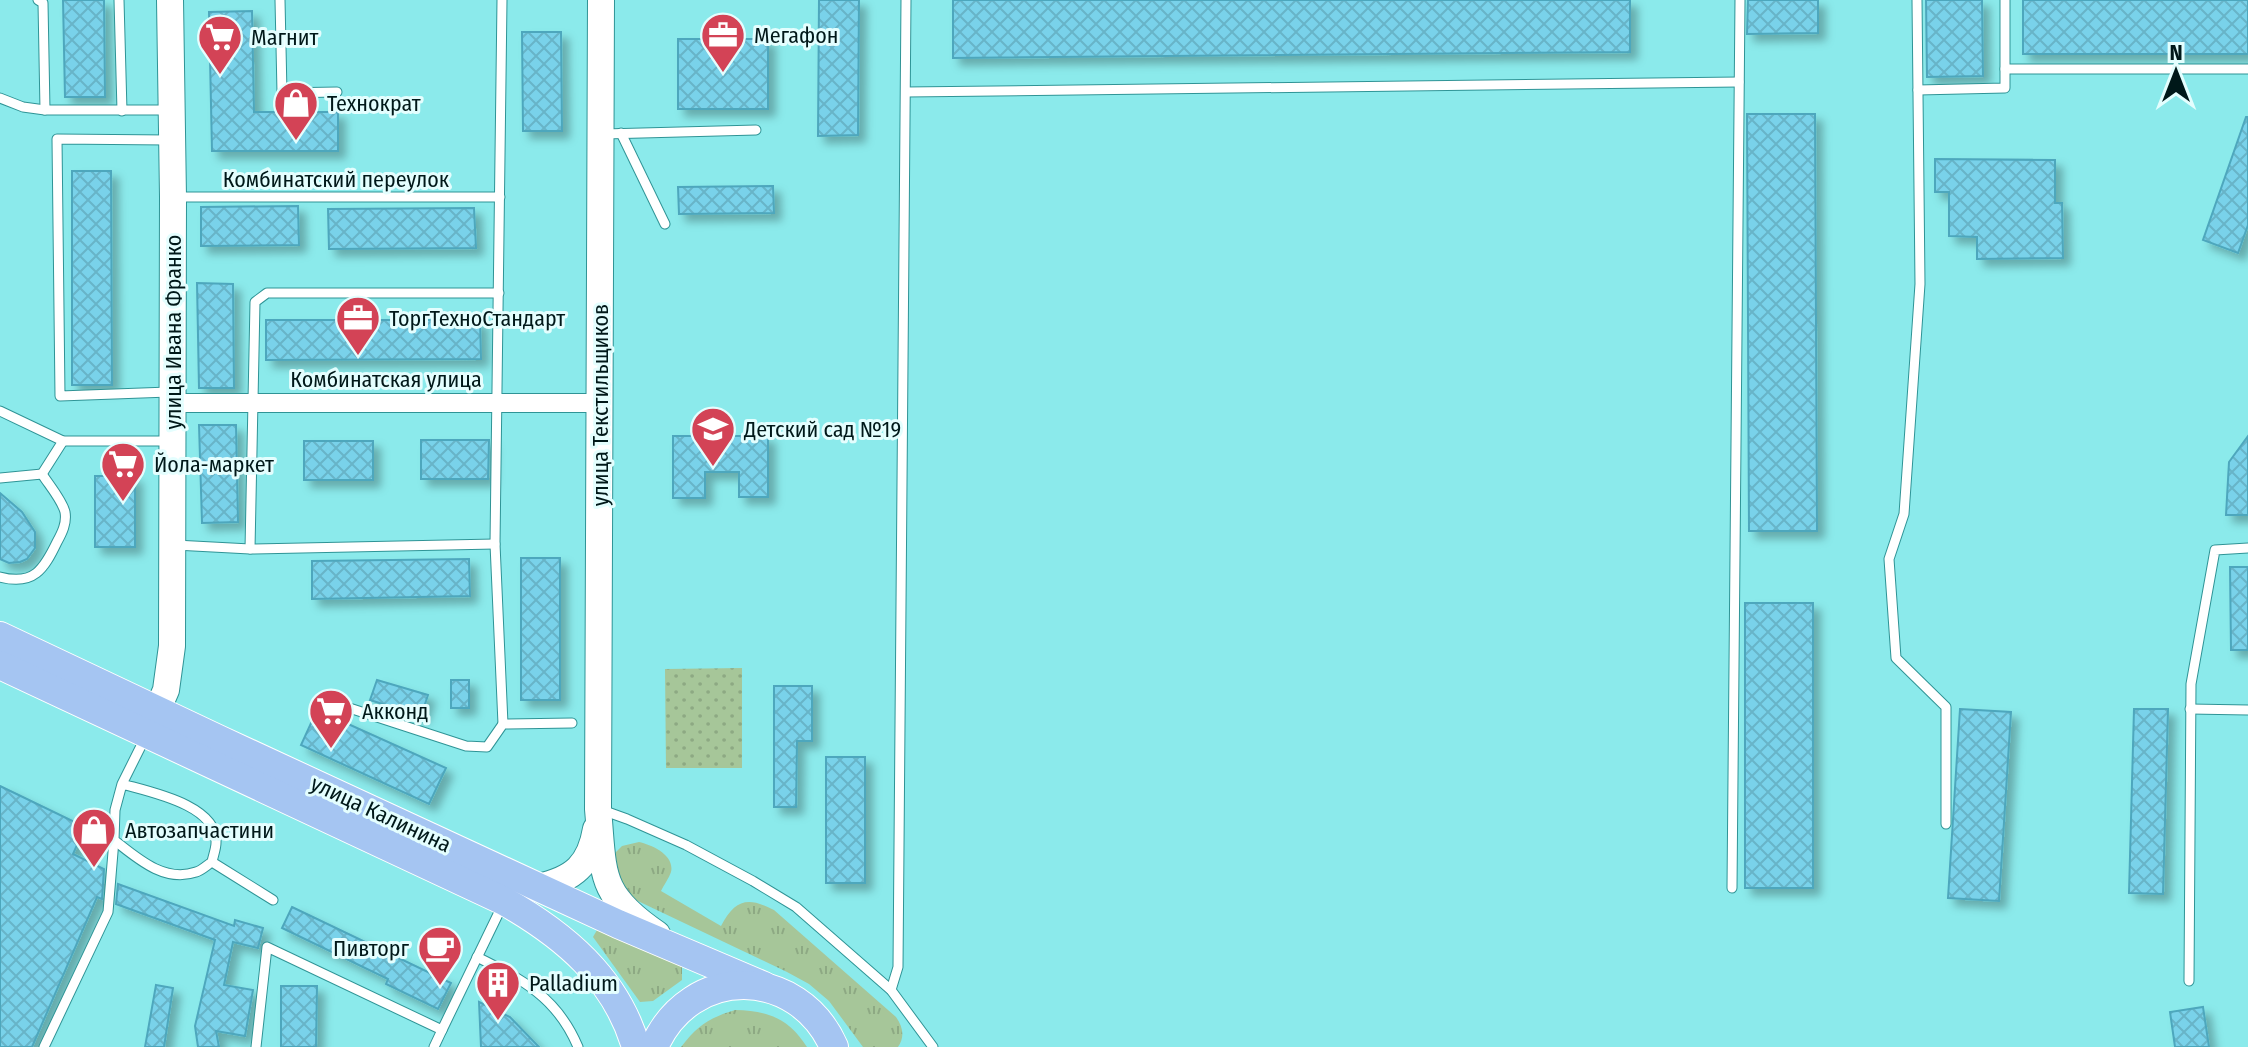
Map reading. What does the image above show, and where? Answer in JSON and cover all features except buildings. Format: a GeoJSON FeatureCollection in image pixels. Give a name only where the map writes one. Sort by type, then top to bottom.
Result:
{"type":"FeatureCollection","features":[{"type":"Feature","properties":{"kind":"main road","name":"улица Калинина"},"geometry":{"type":"LineString","coordinates":[[0,636],[152,723],[541,922],[573,947],[610,992],[636,1047]]}},
{"type":"Feature","properties":{"kind":"main road","name":"улица Калинина"},"geometry":{"type":"LineString","coordinates":[[0,665],[152,723],[786,995],[805,1006],[835,1043]]}},
{"type":"Feature","properties":{"kind":"main road"},"geometry":{"type":"LineString","coordinates":[[654,1047],[674,1014],[693,999],[712,989],[735,985],[764,986]]}},
{"type":"Feature","properties":{"kind":"street","name":"улица Ивана Франко"},"geometry":{"type":"LineString","coordinates":[[152,723],[166,690],[172,646],[170,0]]}},
{"type":"Feature","properties":{"kind":"street","name":"улица Текстильщиков"},"geometry":{"type":"LineString","coordinates":[[601,0],[611,134],[600,403],[598,809],[604,872],[610,890],[636,920],[680,949]]}},
{"type":"Feature","properties":{"kind":"street","name":"Комбинатская улица"},"geometry":{"type":"LineString","coordinates":[[173,398],[254,403],[600,403]]}},
{"type":"Feature","properties":{"kind":"street","name":"улица Текстильщиков"},"geometry":{"type":"LineString","coordinates":[[538,887],[556,883],[580,868],[593,846],[598,809]]}},
{"type":"Feature","properties":{"kind":"lane"},"geometry":{"type":"LineString","coordinates":[[38,0],[43,3],[45,110]]}},
{"type":"Feature","properties":{"kind":"lane"},"geometry":{"type":"LineString","coordinates":[[119,0],[122,111]]}},
{"type":"Feature","properties":{"kind":"lane"},"geometry":{"type":"LineString","coordinates":[[280,0],[282,93],[337,92]]}},
{"type":"Feature","properties":{"kind":"lane"},"geometry":{"type":"LineString","coordinates":[[334,703],[466,746],[487,747],[503,724],[495,544],[502,0]]}},
{"type":"Feature","properties":{"kind":"lane"},"geometry":{"type":"LineString","coordinates":[[891,990],[898,967],[906,0]]}},
{"type":"Feature","properties":{"kind":"lane"},"geometry":{"type":"LineString","coordinates":[[1732,888],[1740,0]]}},
{"type":"Feature","properties":{"kind":"lane"},"geometry":{"type":"LineString","coordinates":[[1917,0],[1920,284],[1904,514],[1889,559],[1896,658],[1946,707],[1946,824]]}},
{"type":"Feature","properties":{"kind":"lane"},"geometry":{"type":"LineString","coordinates":[[1918,90],[2005,88],[2005,0]]}},
{"type":"Feature","properties":{"kind":"lane"},"geometry":{"type":"LineString","coordinates":[[2005,69],[2248,69]]}},
{"type":"Feature","properties":{"kind":"lane"},"geometry":{"type":"LineString","coordinates":[[906,92],[1739,82]]}},
{"type":"Feature","properties":{"kind":"lane"},"geometry":{"type":"LineString","coordinates":[[0,98],[23,107],[45,110],[172,110]]}},
{"type":"Feature","properties":{"kind":"lane"},"geometry":{"type":"LineString","coordinates":[[665,224],[611,134],[756,130]]}},
{"type":"Feature","properties":{"kind":"lane"},"geometry":{"type":"LineString","coordinates":[[172,140],[57,139],[60,396],[173,398]]}},
{"type":"Feature","properties":{"kind":"lane","name":"Комбинатский переулок"},"geometry":{"type":"LineString","coordinates":[[173,197],[500,197]]}},
{"type":"Feature","properties":{"kind":"lane"},"geometry":{"type":"LineString","coordinates":[[250,549],[255,302],[267,293],[499,293]]}},
{"type":"Feature","properties":{"kind":"lane"},"geometry":{"type":"LineString","coordinates":[[0,411],[63,441],[172,441]]}},
{"type":"Feature","properties":{"kind":"lane"},"geometry":{"type":"LineString","coordinates":[[42,474],[63,441]]}},
{"type":"Feature","properties":{"kind":"lane"},"geometry":{"type":"LineString","coordinates":[[0,478],[42,474]]}},
{"type":"Feature","properties":{"kind":"lane"},"geometry":{"type":"LineString","coordinates":[[0,577],[12,580],[29,578],[44,567],[64,527],[65,510],[42,474]]}},
{"type":"Feature","properties":{"kind":"lane"},"geometry":{"type":"LineString","coordinates":[[172,545],[250,549],[495,544]]}},
{"type":"Feature","properties":{"kind":"lane"},"geometry":{"type":"LineString","coordinates":[[2189,981],[2191,684],[2215,550],[2248,548]]}},
{"type":"Feature","properties":{"kind":"lane"},"geometry":{"type":"LineString","coordinates":[[2190,709],[2248,710]]}},
{"type":"Feature","properties":{"kind":"lane"},"geometry":{"type":"LineString","coordinates":[[44,1047],[108,912],[115,810],[122,784],[152,723]]}},
{"type":"Feature","properties":{"kind":"lane"},"geometry":{"type":"LineString","coordinates":[[503,724],[572,723]]}},
{"type":"Feature","properties":{"kind":"lane"},"geometry":{"type":"LineString","coordinates":[[114,840],[151,868],[178,874],[197,872],[212,862],[217,842],[213,827],[198,811],[167,797],[122,784]]}},
{"type":"Feature","properties":{"kind":"lane"},"geometry":{"type":"LineString","coordinates":[[598,809],[686,845],[796,907],[891,990],[933,1047]]}},
{"type":"Feature","properties":{"kind":"lane"},"geometry":{"type":"LineString","coordinates":[[212,862],[273,900]]}},
{"type":"Feature","properties":{"kind":"lane"},"geometry":{"type":"LineString","coordinates":[[434,1047],[504,901]]}},
{"type":"Feature","properties":{"kind":"lane"},"geometry":{"type":"LineString","coordinates":[[256,1047],[267,947],[442,1030]]}},
{"type":"Feature","properties":{"kind":"lane"},"geometry":{"type":"LineString","coordinates":[[477,957],[522,980],[548,1000],[578,1047]]}},
{"type":"Feature","properties":{"kind":"green space"},"geometry":{"type":"Polygon","coordinates":[[[742,668],[742,768],[666,768],[665,669],[742,668]]]}},
{"type":"Feature","properties":{"kind":"green space"},"geometry":{"type":"Polygon","coordinates":[[[639,842],[656,848],[670,861],[671,872],[661,891],[721,926],[731,911],[743,903],[756,903],[774,910],[896,1017],[902,1032],[898,1047],[863,1047],[829,1001],[809,984],[621,893],[614,854],[622,846],[639,842]]]}},
{"type":"Feature","properties":{"kind":"green space"},"geometry":{"type":"Polygon","coordinates":[[[597,930],[682,966],[682,980],[653,1001],[640,1002],[593,937],[597,930]]]}},
{"type":"Feature","properties":{"kind":"green space"},"geometry":{"type":"Polygon","coordinates":[[[735,1010],[777,1018],[793,1029],[807,1047],[681,1047],[705,1023],[735,1010]]]}},
{"type":"Feature","properties":{"kind":"place","name":"Мегафон"},"geometry":{"type":"Point","coordinates":[723,74]}},
{"type":"Feature","properties":{"kind":"place","name":"Магнит"},"geometry":{"type":"Point","coordinates":[220,76]}},
{"type":"Feature","properties":{"kind":"place","name":"Технократ"},"geometry":{"type":"Point","coordinates":[296,142]}},
{"type":"Feature","properties":{"kind":"place","name":"ТоргТехноСтандарт"},"geometry":{"type":"Point","coordinates":[358,357]}},
{"type":"Feature","properties":{"kind":"place","name":"Детский сад №19"},"geometry":{"type":"Point","coordinates":[713,468]}},
{"type":"Feature","properties":{"kind":"place","name":"Йола-маркет"},"geometry":{"type":"Point","coordinates":[123,503]}},
{"type":"Feature","properties":{"kind":"place","name":"Акконд"},"geometry":{"type":"Point","coordinates":[331,750]}},
{"type":"Feature","properties":{"kind":"place","name":"Автозапчастини"},"geometry":{"type":"Point","coordinates":[94,869]}},
{"type":"Feature","properties":{"kind":"place","name":"Пивторг"},"geometry":{"type":"Point","coordinates":[440,987]}},
{"type":"Feature","properties":{"kind":"place","name":"Palladium"},"geometry":{"type":"Point","coordinates":[498,1022]}}]}
